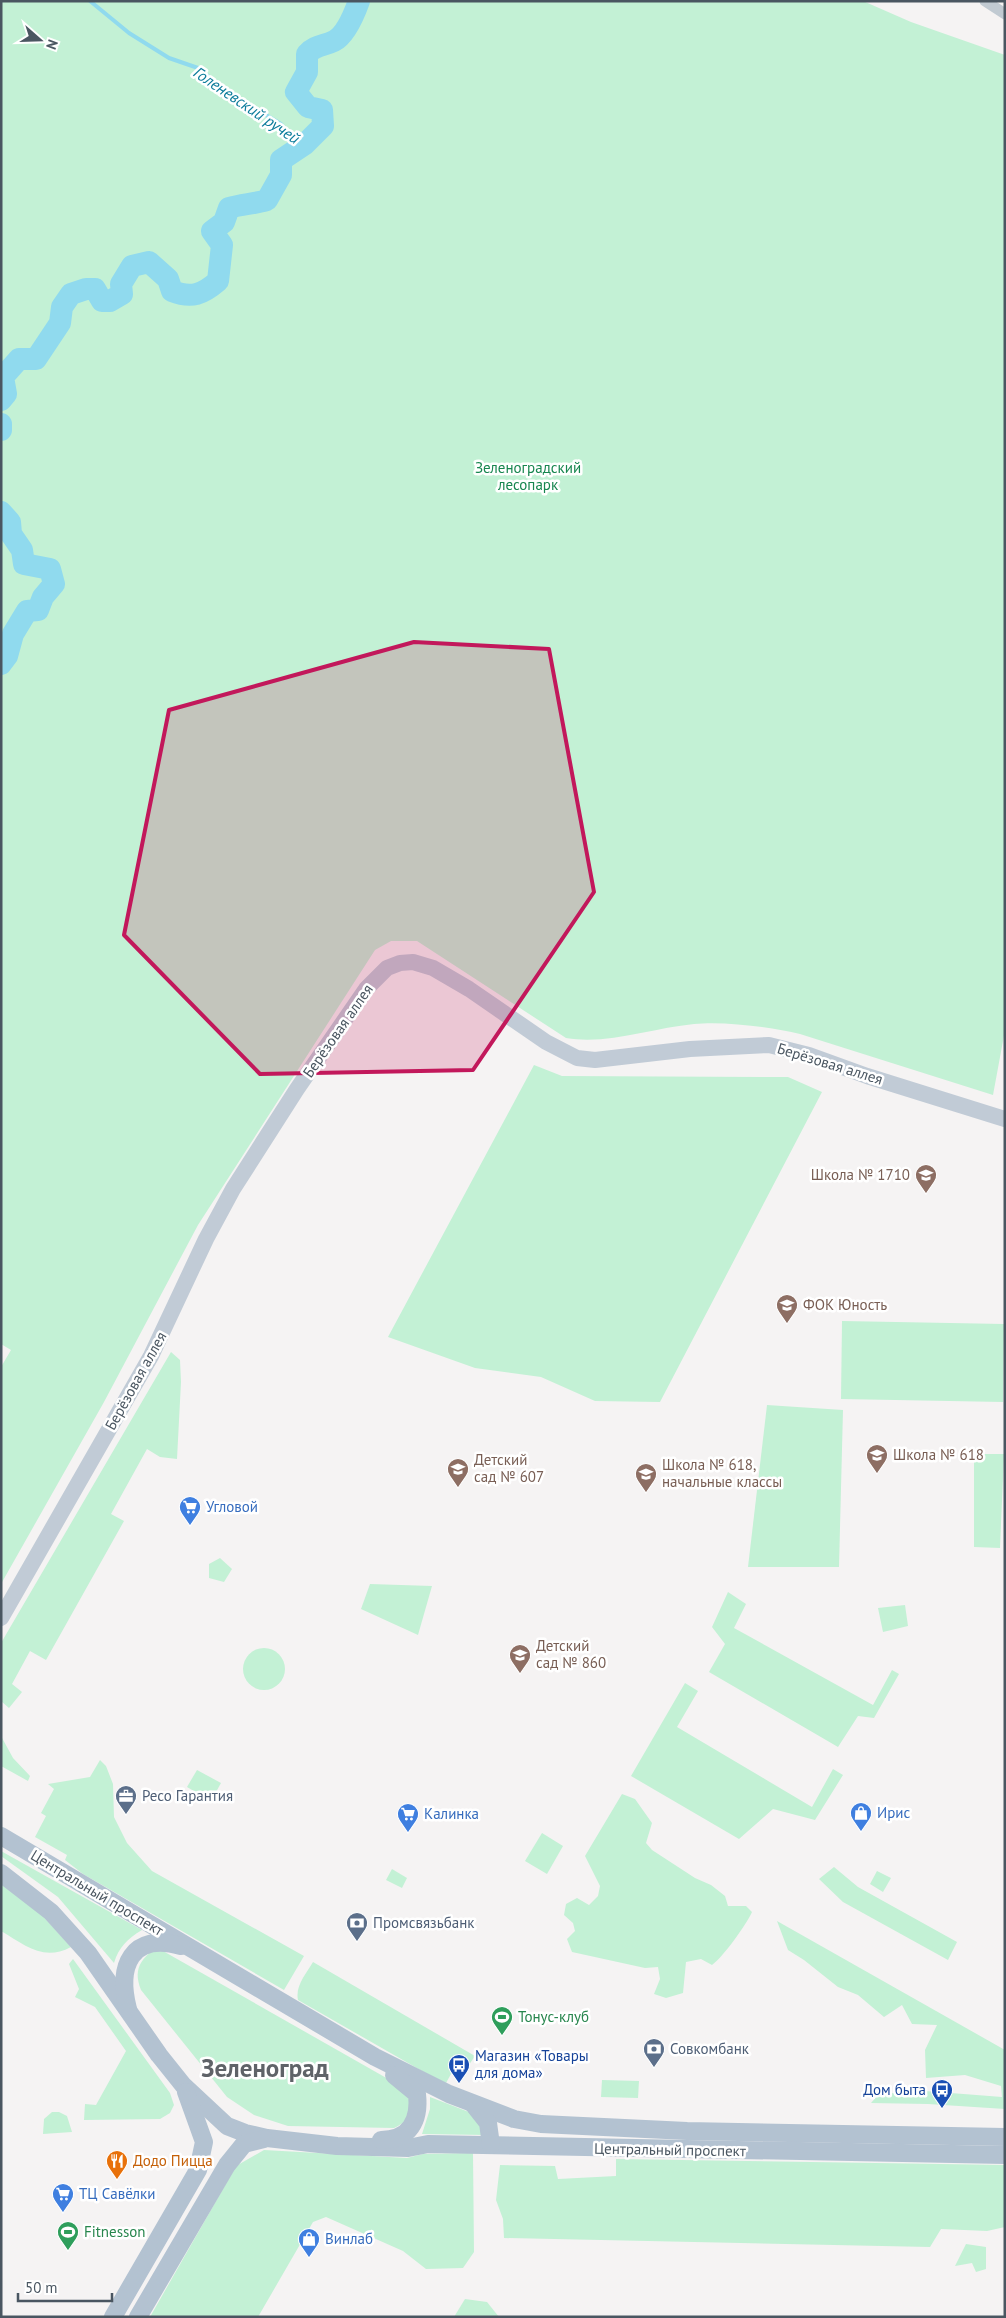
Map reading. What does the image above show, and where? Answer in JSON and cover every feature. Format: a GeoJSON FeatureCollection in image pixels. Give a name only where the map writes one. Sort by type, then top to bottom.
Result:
{"type":"FeatureCollection","features":[{"type":"Feature","properties":{"kind":"main road","name":"Центральный проспект"},"geometry":{"type":"LineString","coordinates":[[1,1836],[375,2057],[449,2094],[514,2119],[541,2124],[687,2131],[1005,2137]]}},
{"type":"Feature","properties":{"kind":"main road","name":"Центральный проспект"},"geometry":{"type":"LineString","coordinates":[[1,1873],[51,1912],[88,1952],[129,2013],[183,2086],[227,2126],[245,2133],[267,2138],[337,2146],[408,2148],[428,2144],[737,2152],[1005,2155]]}},
{"type":"Feature","properties":{"kind":"main road","name":"Центральный проспект"},"geometry":{"type":"LineString","coordinates":[[129,2013],[124,1996],[124,1979],[131,1955],[149,1943],[173,1944],[193,1950]]}},
{"type":"Feature","properties":{"kind":"main road","name":"Центральный проспект"},"geometry":{"type":"LineString","coordinates":[[337,2146],[353,2141],[389,2140],[405,2135],[415,2120],[418,2105],[417,2094],[375,2057]]}},
{"type":"Feature","properties":{"kind":"main road"},"geometry":{"type":"LineString","coordinates":[[113,2317],[198,2170],[204,2142],[183,2086]]}},
{"type":"Feature","properties":{"kind":"main road"},"geometry":{"type":"LineString","coordinates":[[471,2102],[488,2123],[491,2145]]}},
{"type":"Feature","properties":{"kind":"main road"},"geometry":{"type":"LineString","coordinates":[[910,2135],[918,2139],[919,2147],[910,2153]]}},
{"type":"Feature","properties":{"kind":"main road"},"geometry":{"type":"LineString","coordinates":[[138,2317],[227,2165],[244,2144],[267,2138]]}},
{"type":"Feature","properties":{"kind":"street"},"geometry":{"type":"LineString","coordinates":[[985,1],[1005,14]]}},
{"type":"Feature","properties":{"kind":"street","name":"Берёзовая аллея"},"geometry":{"type":"LineString","coordinates":[[1,1618],[151,1356],[206,1239],[234,1189],[297,1089],[366,989],[387,968],[400,963],[413,962],[433,968],[546,1042],[577,1058],[595,1060],[690,1049],[769,1045],[809,1054],[868,1076],[1005,1119]]}},
{"type":"Feature","properties":{"kind":"highlighted area"},"geometry":{"type":"Polygon","coordinates":[[[414,642],[549,649],[594,892],[473,1070],[260,1074],[124,935],[169,710],[414,642]]]}},
{"type":"Feature","properties":{"kind":"green space","name":"Зеленоградский лесопарк"},"geometry":{"type":"Polygon","coordinates":[[[1,1],[863,1],[911,22],[1005,55],[1005,1030],[993,1095],[800,1034],[761,1027],[706,1023],[678,1026],[614,1038],[582,1040],[566,1038],[417,941],[391,941],[375,950],[198,1225],[104,1402],[1,1584],[1,1367],[11,1350],[1,1344],[1,1]]]}},
{"type":"Feature","properties":{"kind":"green space"},"geometry":{"type":"Polygon","coordinates":[[[534,1065],[562,1076],[788,1077],[822,1092],[660,1402],[595,1401],[541,1377],[475,1368],[388,1337],[534,1065]]]}},
{"type":"Feature","properties":{"kind":"green space"},"geometry":{"type":"Polygon","coordinates":[[[842,1321],[1004,1324],[1003,1402],[841,1399],[842,1321]]]}},
{"type":"Feature","properties":{"kind":"green space"},"geometry":{"type":"Polygon","coordinates":[[[171,1352],[180,1360],[181,1382],[177,1459],[160,1457],[147,1449],[111,1514],[124,1521],[46,1660],[30,1651],[12,1684],[22,1692],[9,1708],[1,1701],[1,1643],[171,1352]]]}},
{"type":"Feature","properties":{"kind":"green space"},"geometry":{"type":"Polygon","coordinates":[[[767,1405],[843,1410],[839,1567],[748,1567],[767,1405]]]}},
{"type":"Feature","properties":{"kind":"green space"},"geometry":{"type":"Polygon","coordinates":[[[974,1454],[1004,1454],[1000,1548],[974,1547],[974,1454]]]}},
{"type":"Feature","properties":{"kind":"green space"},"geometry":{"type":"Polygon","coordinates":[[[220,1558],[232,1569],[224,1582],[209,1578],[209,1564],[220,1558]]]}},
{"type":"Feature","properties":{"kind":"green space"},"geometry":{"type":"Polygon","coordinates":[[[370,1584],[432,1586],[418,1635],[361,1609],[370,1584]]]}},
{"type":"Feature","properties":{"kind":"green space"},"geometry":{"type":"Polygon","coordinates":[[[728,1592],[746,1604],[734,1628],[873,1705],[892,1670],[899,1674],[874,1718],[858,1716],[838,1747],[709,1672],[725,1644],[712,1627],[728,1592]]]}},
{"type":"Feature","properties":{"kind":"green space"},"geometry":{"type":"Polygon","coordinates":[[[905,1605],[908,1626],[883,1632],[878,1608],[905,1605]]]}},
{"type":"Feature","properties":{"kind":"green space"},"geometry":{"type":"Polygon","coordinates":[[[268,1648],[276,1651],[282,1657],[285,1669],[282,1681],[276,1687],[260,1690],[252,1687],[246,1681],[243,1665],[246,1657],[252,1651],[268,1648]]]}},
{"type":"Feature","properties":{"kind":"green space"},"geometry":{"type":"Polygon","coordinates":[[[685,1683],[698,1691],[677,1727],[812,1807],[833,1769],[843,1775],[815,1820],[773,1809],[739,1839],[631,1776],[685,1683]]]}},
{"type":"Feature","properties":{"kind":"green space"},"geometry":{"type":"Polygon","coordinates":[[[1,1736],[13,1758],[30,1776],[28,1781],[1,1766],[1,1736]]]}},
{"type":"Feature","properties":{"kind":"green space"},"geometry":{"type":"Polygon","coordinates":[[[100,1760],[106,1766],[113,1784],[114,1817],[127,1843],[152,1871],[304,1956],[284,1990],[83,1874],[65,1860],[67,1855],[35,1837],[46,1816],[41,1813],[54,1789],[48,1784],[90,1777],[100,1760]]]}},
{"type":"Feature","properties":{"kind":"green space"},"geometry":{"type":"Polygon","coordinates":[[[197,1770],[221,1783],[211,1801],[187,1787],[197,1770]]]}},
{"type":"Feature","properties":{"kind":"green space"},"geometry":{"type":"Polygon","coordinates":[[[622,1794],[635,1799],[652,1823],[646,1843],[652,1850],[695,1878],[711,1885],[725,1896],[728,1906],[746,1906],[752,1912],[734,1940],[712,1965],[701,1959],[686,1962],[683,1993],[666,1998],[654,1994],[660,1979],[658,1967],[645,1968],[572,1952],[567,1939],[575,1931],[573,1923],[564,1915],[566,1904],[577,1898],[589,1905],[598,1896],[600,1886],[585,1856],[622,1794]]]}},
{"type":"Feature","properties":{"kind":"green space"},"geometry":{"type":"Polygon","coordinates":[[[542,1833],[563,1846],[547,1874],[525,1861],[542,1833]]]}},
{"type":"Feature","properties":{"kind":"green space"},"geometry":{"type":"Polygon","coordinates":[[[1,1851],[142,1930],[124,1944],[118,1952],[114,1963],[58,1897],[1,1856],[1,1851]]]}},
{"type":"Feature","properties":{"kind":"green space"},"geometry":{"type":"Polygon","coordinates":[[[834,1867],[858,1887],[957,1942],[948,1960],[843,1902],[819,1879],[834,1867]]]}},
{"type":"Feature","properties":{"kind":"green space"},"geometry":{"type":"Polygon","coordinates":[[[392,1869],[407,1878],[402,1888],[386,1880],[392,1869]]]}},
{"type":"Feature","properties":{"kind":"green space"},"geometry":{"type":"Polygon","coordinates":[[[877,1871],[891,1878],[883,1892],[870,1884],[877,1871]]]}},
{"type":"Feature","properties":{"kind":"green space"},"geometry":{"type":"Polygon","coordinates":[[[1,1884],[41,1914],[71,1947],[52,1953],[34,1950],[1,1931],[1,1884]]]}},
{"type":"Feature","properties":{"kind":"green space"},"geometry":{"type":"Polygon","coordinates":[[[777,1921],[1005,2050],[1005,2109],[928,2104],[871,2103],[879,2094],[925,2091],[1002,2097],[1001,2086],[965,2075],[926,2078],[925,2050],[937,2025],[912,2024],[902,2005],[884,2017],[858,1995],[838,1987],[788,1950],[777,1921]]]}},
{"type":"Feature","properties":{"kind":"green space"},"geometry":{"type":"Polygon","coordinates":[[[153,1950],[163,1951],[404,2088],[410,2106],[408,2116],[401,2124],[394,2128],[288,2126],[254,2115],[227,2097],[141,1990],[138,1978],[139,1968],[144,1959],[153,1950]]]}},
{"type":"Feature","properties":{"kind":"green space"},"geometry":{"type":"Polygon","coordinates":[[[73,1959],[170,2093],[174,2105],[170,2113],[160,2119],[84,2120],[85,2104],[96,2105],[126,2051],[95,2007],[75,1997],[79,1989],[69,1964],[73,1959]]]}},
{"type":"Feature","properties":{"kind":"green space"},"geometry":{"type":"Polygon","coordinates":[[[313,1962],[475,2056],[464,2072],[451,2074],[446,2083],[298,2000],[298,1990],[313,1962]]]}},
{"type":"Feature","properties":{"kind":"green space"},"geometry":{"type":"Polygon","coordinates":[[[602,2080],[639,2081],[638,2098],[601,2097],[602,2080]]]}},
{"type":"Feature","properties":{"kind":"green space"},"geometry":{"type":"Polygon","coordinates":[[[430,2097],[474,2114],[486,2135],[422,2134],[430,2109],[430,2097]]]}},
{"type":"Feature","properties":{"kind":"green space"},"geometry":{"type":"Polygon","coordinates":[[[52,2112],[59,2112],[67,2116],[72,2132],[43,2134],[44,2119],[52,2112]]]}},
{"type":"Feature","properties":{"kind":"green space"},"geometry":{"type":"Polygon","coordinates":[[[264,2150],[407,2158],[423,2154],[473,2153],[474,2252],[463,2268],[426,2269],[403,2251],[326,2217],[313,2222],[258,2317],[150,2317],[236,2166],[264,2150]]]}},
{"type":"Feature","properties":{"kind":"green space"},"geometry":{"type":"Polygon","coordinates":[[[616,2159],[1005,2165],[1005,2227],[987,2231],[941,2229],[930,2247],[504,2238],[503,2219],[496,2200],[500,2165],[555,2166],[558,2179],[616,2176],[616,2159]]]}},
{"type":"Feature","properties":{"kind":"green space"},"geometry":{"type":"Polygon","coordinates":[[[966,2244],[986,2247],[986,2269],[976,2272],[972,2263],[955,2266],[966,2244]]]}},
{"type":"Feature","properties":{"kind":"green space"},"geometry":{"type":"Polygon","coordinates":[[[465,2299],[487,2302],[499,2317],[454,2317],[465,2299]]]}},
{"type":"Feature","properties":{"kind":"waterway","name":"Голеневский ручей"},"geometry":{"type":"LineString","coordinates":[[90,1],[129,33],[169,58],[198,68],[231,94],[281,124],[293,138],[305,144]]}},
{"type":"Feature","properties":{"kind":"waterway"},"geometry":{"type":"LineString","coordinates":[[1,400],[6,394],[3,377],[19,359],[36,359],[60,323],[62,307],[71,294],[86,289],[95,289],[102,301],[110,301],[122,294],[121,284],[132,266],[149,262],[168,279],[172,291],[186,295],[202,292],[218,281],[222,245],[212,231],[224,222],[229,208],[267,200],[281,175],[281,160],[305,144],[323,126],[322,110],[308,107],[296,92],[307,72],[307,54],[313,49],[334,41],[342,34],[350,23],[359,1]]}},
{"type":"Feature","properties":{"kind":"waterway"},"geometry":{"type":"LineString","coordinates":[[1,424],[1,430]]}},
{"type":"Feature","properties":{"kind":"waterway"},"geometry":{"type":"LineString","coordinates":[[1,512],[10,522],[11,534],[22,550],[24,564],[50,569],[54,584],[43,597],[38,610],[27,611],[13,634],[7,656],[1,664]]}},
{"type":"Feature","properties":{"kind":"place","name":"Школа № 1710"},"geometry":{"type":"Point","coordinates":[926,1194]}},
{"type":"Feature","properties":{"kind":"place","name":"ФОК Юность"},"geometry":{"type":"Point","coordinates":[787,1324]}},
{"type":"Feature","properties":{"kind":"place","name":"Школа № 618"},"geometry":{"type":"Point","coordinates":[877,1474]}},
{"type":"Feature","properties":{"kind":"place","name":"Детский сад № 607"},"geometry":{"type":"Point","coordinates":[458,1488]}},
{"type":"Feature","properties":{"kind":"place","name":"Школа № 618, начальные классы"},"geometry":{"type":"Point","coordinates":[646,1493]}},
{"type":"Feature","properties":{"kind":"place","name":"Угловой"},"geometry":{"type":"Point","coordinates":[190,1526]}},
{"type":"Feature","properties":{"kind":"place","name":"Детский сад № 860"},"geometry":{"type":"Point","coordinates":[520,1674]}},
{"type":"Feature","properties":{"kind":"place","name":"Ресо Гарантия"},"geometry":{"type":"Point","coordinates":[126,1815]}},
{"type":"Feature","properties":{"kind":"place","name":"Ирис"},"geometry":{"type":"Point","coordinates":[861,1832]}},
{"type":"Feature","properties":{"kind":"place","name":"Калинка"},"geometry":{"type":"Point","coordinates":[408,1833]}},
{"type":"Feature","properties":{"kind":"place","name":"Промсвязьбанк"},"geometry":{"type":"Point","coordinates":[357,1942]}},
{"type":"Feature","properties":{"kind":"place","name":"Тонус-клуб"},"geometry":{"type":"Point","coordinates":[502,2036]}},
{"type":"Feature","properties":{"kind":"place","name":"Совкомбанк"},"geometry":{"type":"Point","coordinates":[654,2068]}},
{"type":"Feature","properties":{"kind":"place","name":"Магазин «Товары для дома»"},"geometry":{"type":"Point","coordinates":[459,2084]}},
{"type":"Feature","properties":{"kind":"place","name":"Дом быта"},"geometry":{"type":"Point","coordinates":[942,2109]}},
{"type":"Feature","properties":{"kind":"place","name":"Додо Пицца"},"geometry":{"type":"Point","coordinates":[117,2180]}},
{"type":"Feature","properties":{"kind":"place","name":"ТЦ Савёлки"},"geometry":{"type":"Point","coordinates":[63,2213]}},
{"type":"Feature","properties":{"kind":"place","name":"Fitnesson"},"geometry":{"type":"Point","coordinates":[68,2251]}},
{"type":"Feature","properties":{"kind":"place","name":"Винлаб"},"geometry":{"type":"Point","coordinates":[309,2258]}},
{"type":"Feature","properties":{"kind":"district","name":"Зеленоград"},"geometry":{"type":"Point","coordinates":[265,2068]}}]}
